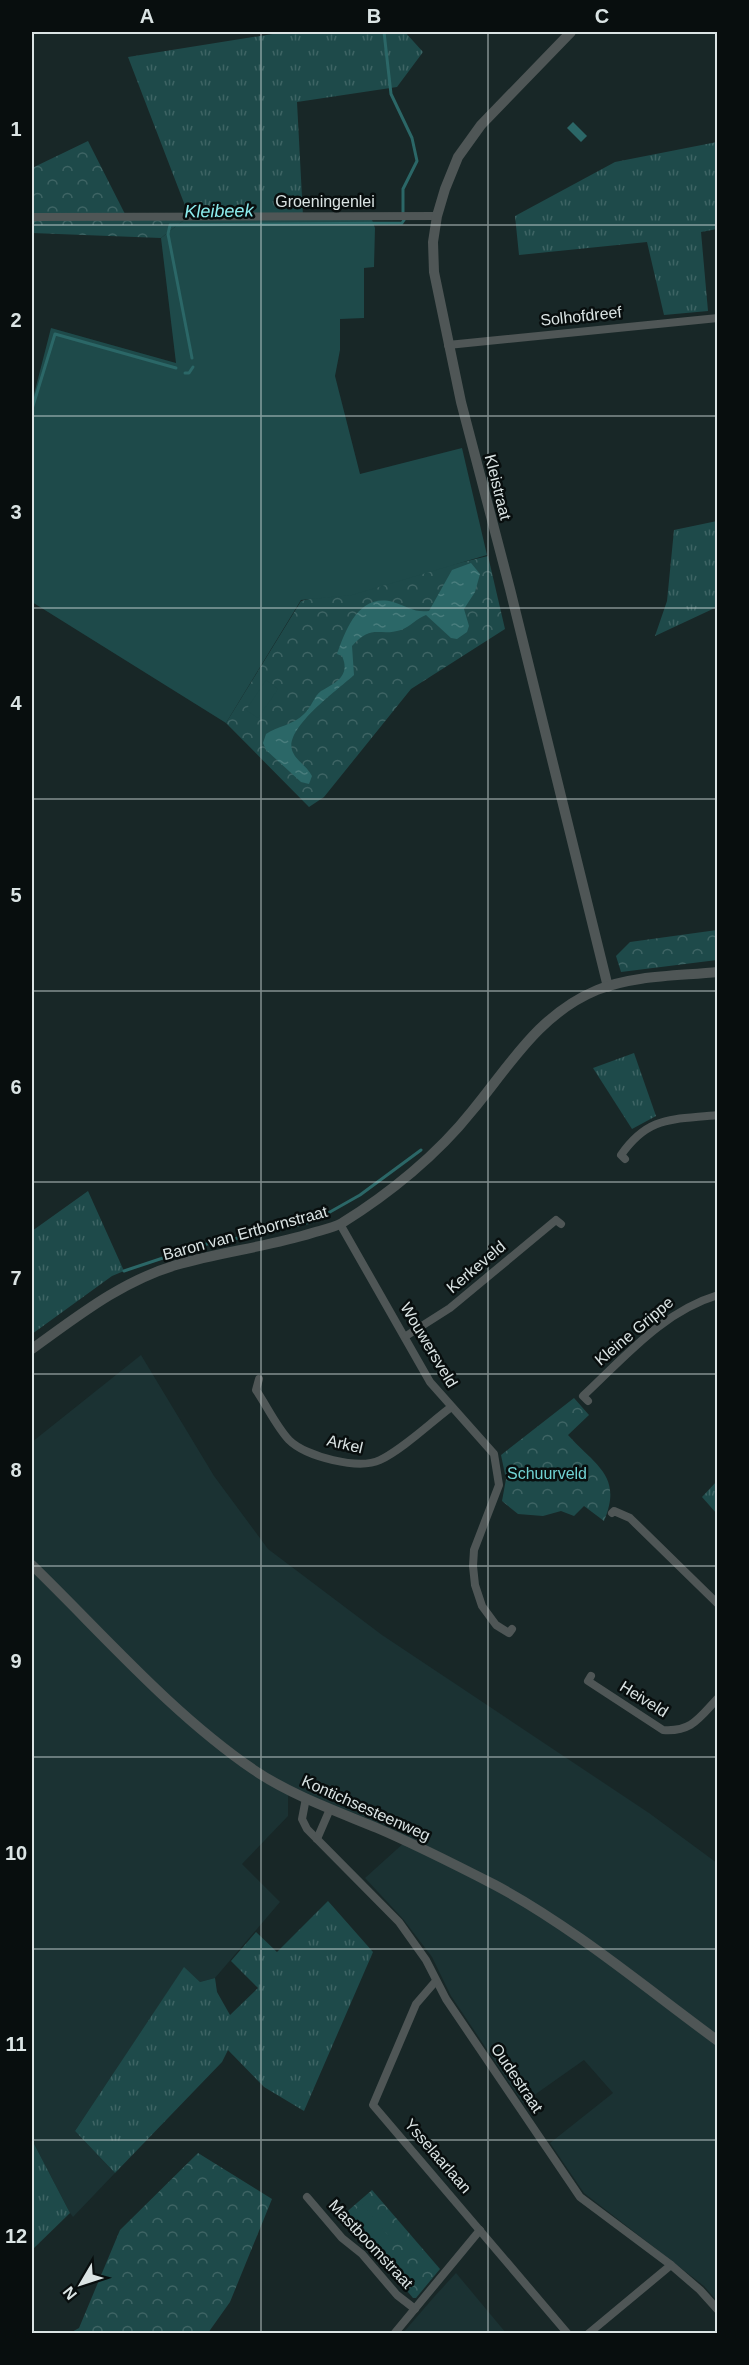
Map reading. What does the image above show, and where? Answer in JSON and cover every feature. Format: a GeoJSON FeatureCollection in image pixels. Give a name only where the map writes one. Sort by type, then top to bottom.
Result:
{"type":"FeatureCollection","features":[{"type":"Feature","properties":{"kind":"street","name":"Kleistraat"},"geometry":{"type":"LineString","coordinates":[[571,32],[469,140],[449,176],[437,216],[433,242],[434,272],[448,345],[608,987]]}},
{"type":"Feature","properties":{"kind":"street","name":"Groeningenlei"},"geometry":{"type":"LineString","coordinates":[[32,218],[437,216]]}},
{"type":"Feature","properties":{"kind":"street","name":"Solhofdreef"},"geometry":{"type":"LineString","coordinates":[[448,345],[717,318]]}},
{"type":"Feature","properties":{"kind":"street","name":"Baron van Ertbornstraat"},"geometry":{"type":"LineString","coordinates":[[32,1349],[121,1286],[175,1265],[286,1241],[340,1224],[389,1189],[440,1147],[472,1112],[505,1066],[538,1028],[575,1000],[608,987],[643,979],[717,972]]}},
{"type":"Feature","properties":{"kind":"street"},"geometry":{"type":"LineString","coordinates":[[625,1159],[621,1155],[634,1137],[650,1125],[717,1115]]}},
{"type":"Feature","properties":{"kind":"street","name":"Kerkeveld"},"geometry":{"type":"LineString","coordinates":[[406,1336],[450,1308],[556,1220],[561,1224]]}},
{"type":"Feature","properties":{"kind":"street","name":"Wouwersveld"},"geometry":{"type":"LineString","coordinates":[[340,1224],[406,1336],[430,1382],[450,1408],[494,1454],[499,1485],[474,1550],[473,1566],[475,1585],[482,1606],[496,1625],[509,1632],[512,1629]]}},
{"type":"Feature","properties":{"kind":"street","name":"Kleine Grippe"},"geometry":{"type":"LineString","coordinates":[[588,1401],[583,1396],[677,1311],[717,1295]]}},
{"type":"Feature","properties":{"kind":"street","name":"Arkel"},"geometry":{"type":"LineString","coordinates":[[259,1379],[256,1390],[290,1440],[303,1449],[350,1464],[369,1464],[383,1459],[450,1408]]}},
{"type":"Feature","properties":{"kind":"street"},"geometry":{"type":"LineString","coordinates":[[612,1513],[614,1510],[630,1518],[717,1604]]}},
{"type":"Feature","properties":{"kind":"street","name":"Kontichsesteenweg"},"geometry":{"type":"LineString","coordinates":[[32,1565],[173,1706],[215,1743],[257,1772],[306,1798],[414,1844],[498,1886],[549,1917],[717,2041]]}},
{"type":"Feature","properties":{"kind":"street","name":"Heiveld"},"geometry":{"type":"LineString","coordinates":[[591,1676],[588,1681],[663,1730],[677,1731],[689,1727],[717,1698]]}},
{"type":"Feature","properties":{"kind":"street","name":"Oudestraat"},"geometry":{"type":"LineString","coordinates":[[306,1798],[302,1819],[316,1839],[399,1922],[426,1960],[435,1982],[580,2197],[671,2265],[700,2290],[717,2310]]}},
{"type":"Feature","properties":{"kind":"street"},"geometry":{"type":"LineString","coordinates":[[316,1839],[330,1809]]}},
{"type":"Feature","properties":{"kind":"street","name":"Ysselaarlaan"},"geometry":{"type":"LineString","coordinates":[[435,1982],[416,2004],[374,2105],[568,2334]]}},
{"type":"Feature","properties":{"kind":"street","name":"Mastboomstraat"},"geometry":{"type":"LineString","coordinates":[[307,2197],[342,2238],[362,2254],[397,2295],[415,2309]]}},
{"type":"Feature","properties":{"kind":"street","name":"Mastboomstraat"},"geometry":{"type":"LineString","coordinates":[[394,2334],[480,2229]]}},
{"type":"Feature","properties":{"kind":"street"},"geometry":{"type":"LineString","coordinates":[[588,2334],[671,2265]]}},
{"type":"Feature","properties":{"kind":"shaded area"},"geometry":{"type":"Polygon","coordinates":[[[141,1355],[214,1476],[268,1549],[382,1635],[649,1813],[717,1863],[717,2301],[704,2286],[584,2193],[550,2143],[613,2093],[584,2060],[523,2103],[451,1996],[432,1957],[403,1919],[365,1878],[406,1841],[288,1790],[288,1816],[242,1864],[280,1902],[215,1978],[200,1982],[184,1968],[75,2131],[115,2173],[73,2217],[70,2213],[32,2140],[32,1442],[141,1355]]]}},
{"type":"Feature","properties":{"kind":"shaded area"},"geometry":{"type":"Polygon","coordinates":[[[456,2273],[506,2333],[403,2333],[434,2297],[456,2273]]]}},
{"type":"Feature","properties":{"kind":"green space"},"geometry":{"type":"Polygon","coordinates":[[[285,32],[405,32],[423,52],[397,87],[297,102],[303,216],[189,216],[128,57],[285,32]]]}},
{"type":"Feature","properties":{"kind":"green space"},"geometry":{"type":"Polygon","coordinates":[[[88,141],[126,216],[189,216],[161,238],[32,233],[32,168],[88,141]]]}},
{"type":"Feature","properties":{"kind":"green space"},"geometry":{"type":"Polygon","coordinates":[[[717,142],[717,229],[701,232],[708,311],[664,315],[647,242],[519,255],[515,216],[615,162],[717,142]]]}},
{"type":"Feature","properties":{"kind":"green space"},"geometry":{"type":"Polygon","coordinates":[[[189,216],[371,217],[375,228],[374,267],[364,268],[364,318],[340,319],[340,350],[335,376],[360,474],[462,448],[487,555],[352,595],[301,600],[226,723],[32,602],[32,402],[51,328],[176,363],[161,238],[189,216]]]}},
{"type":"Feature","properties":{"kind":"green space"},"geometry":{"type":"Polygon","coordinates":[[[717,521],[717,607],[655,636],[667,601],[674,530],[717,521]]]}},
{"type":"Feature","properties":{"kind":"green space"},"geometry":{"type":"Polygon","coordinates":[[[488,556],[505,629],[411,689],[324,797],[309,807],[226,723],[301,601],[488,556]]]}},
{"type":"Feature","properties":{"kind":"green space"},"geometry":{"type":"Polygon","coordinates":[[[266,680],[278,689],[258,718],[246,710],[266,680]]]}},
{"type":"Feature","properties":{"kind":"green space"},"geometry":{"type":"Polygon","coordinates":[[[717,930],[717,960],[621,972],[616,956],[630,942],[717,930]]]}},
{"type":"Feature","properties":{"kind":"green space"},"geometry":{"type":"Polygon","coordinates":[[[634,1053],[656,1116],[632,1129],[593,1068],[634,1053]]]}},
{"type":"Feature","properties":{"kind":"green space"},"geometry":{"type":"Polygon","coordinates":[[[88,1191],[124,1271],[112,1276],[32,1334],[32,1231],[88,1191]]]}},
{"type":"Feature","properties":{"kind":"green space","name":"Schuurveld"},"geometry":{"type":"Polygon","coordinates":[[[574,1398],[589,1415],[568,1435],[597,1464],[608,1482],[609,1506],[604,1521],[584,1506],[574,1516],[561,1511],[543,1516],[518,1514],[502,1501],[506,1479],[501,1455],[574,1398]]]}},
{"type":"Feature","properties":{"kind":"green space"},"geometry":{"type":"Polygon","coordinates":[[[717,1481],[717,1514],[702,1497],[717,1481]]]}},
{"type":"Feature","properties":{"kind":"green space"},"geometry":{"type":"Polygon","coordinates":[[[328,1901],[373,1952],[304,2111],[264,2087],[228,2050],[222,2062],[115,2173],[75,2131],[184,1967],[200,1982],[215,1978],[217,1992],[230,2015],[258,1988],[231,1961],[256,1932],[277,1952],[328,1901]]]}},
{"type":"Feature","properties":{"kind":"green space"},"geometry":{"type":"Polygon","coordinates":[[[32,2140],[70,2213],[32,2250],[32,2140]]]}},
{"type":"Feature","properties":{"kind":"green space"},"geometry":{"type":"Polygon","coordinates":[[[198,2153],[272,2199],[230,2302],[208,2333],[70,2333],[79,2328],[120,2230],[198,2153]]]}},
{"type":"Feature","properties":{"kind":"green space"},"geometry":{"type":"Polygon","coordinates":[[[372,2190],[440,2269],[416,2298],[413,2298],[343,2215],[372,2190]]]}},
{"type":"Feature","properties":{"kind":"green space"},"geometry":{"type":"Polygon","coordinates":[[[362,2204],[393,2241],[378,2253],[348,2216],[362,2204]]]}},
{"type":"Feature","properties":{"kind":"water"},"geometry":{"type":"Polygon","coordinates":[[[573,122],[587,136],[581,142],[567,128],[573,122]]]}},
{"type":"Feature","properties":{"kind":"water"},"geometry":{"type":"Polygon","coordinates":[[[471,563],[480,574],[475,592],[464,609],[469,626],[467,632],[457,639],[451,638],[426,615],[401,630],[365,635],[352,646],[354,675],[315,709],[292,741],[294,754],[312,776],[309,784],[301,782],[266,750],[263,743],[266,734],[300,718],[319,693],[336,682],[343,674],[342,656],[337,654],[350,624],[363,608],[381,601],[393,602],[415,610],[429,611],[452,570],[471,563]]]}},
{"type":"Feature","properties":{"kind":"waterway","name":"Kleibeek"},"geometry":{"type":"LineString","coordinates":[[384,32],[391,94],[412,138],[417,161],[403,189],[403,212]]}},
{"type":"Feature","properties":{"kind":"waterway","name":"Kleibeek"},"geometry":{"type":"LineString","coordinates":[[192,358],[168,234],[170,225],[402,223],[404,220]]}},
{"type":"Feature","properties":{"kind":"waterway","name":"Kleibeek"},"geometry":{"type":"LineString","coordinates":[[32,409],[55,334],[176,368]]}},
{"type":"Feature","properties":{"kind":"waterway","name":"Kleibeek"},"geometry":{"type":"LineString","coordinates":[[185,373],[189,373],[193,367]]}},
{"type":"Feature","properties":{"kind":"waterway"},"geometry":{"type":"LineString","coordinates":[[124,1271],[202,1245],[314,1221],[360,1195],[421,1150]]}}]}
